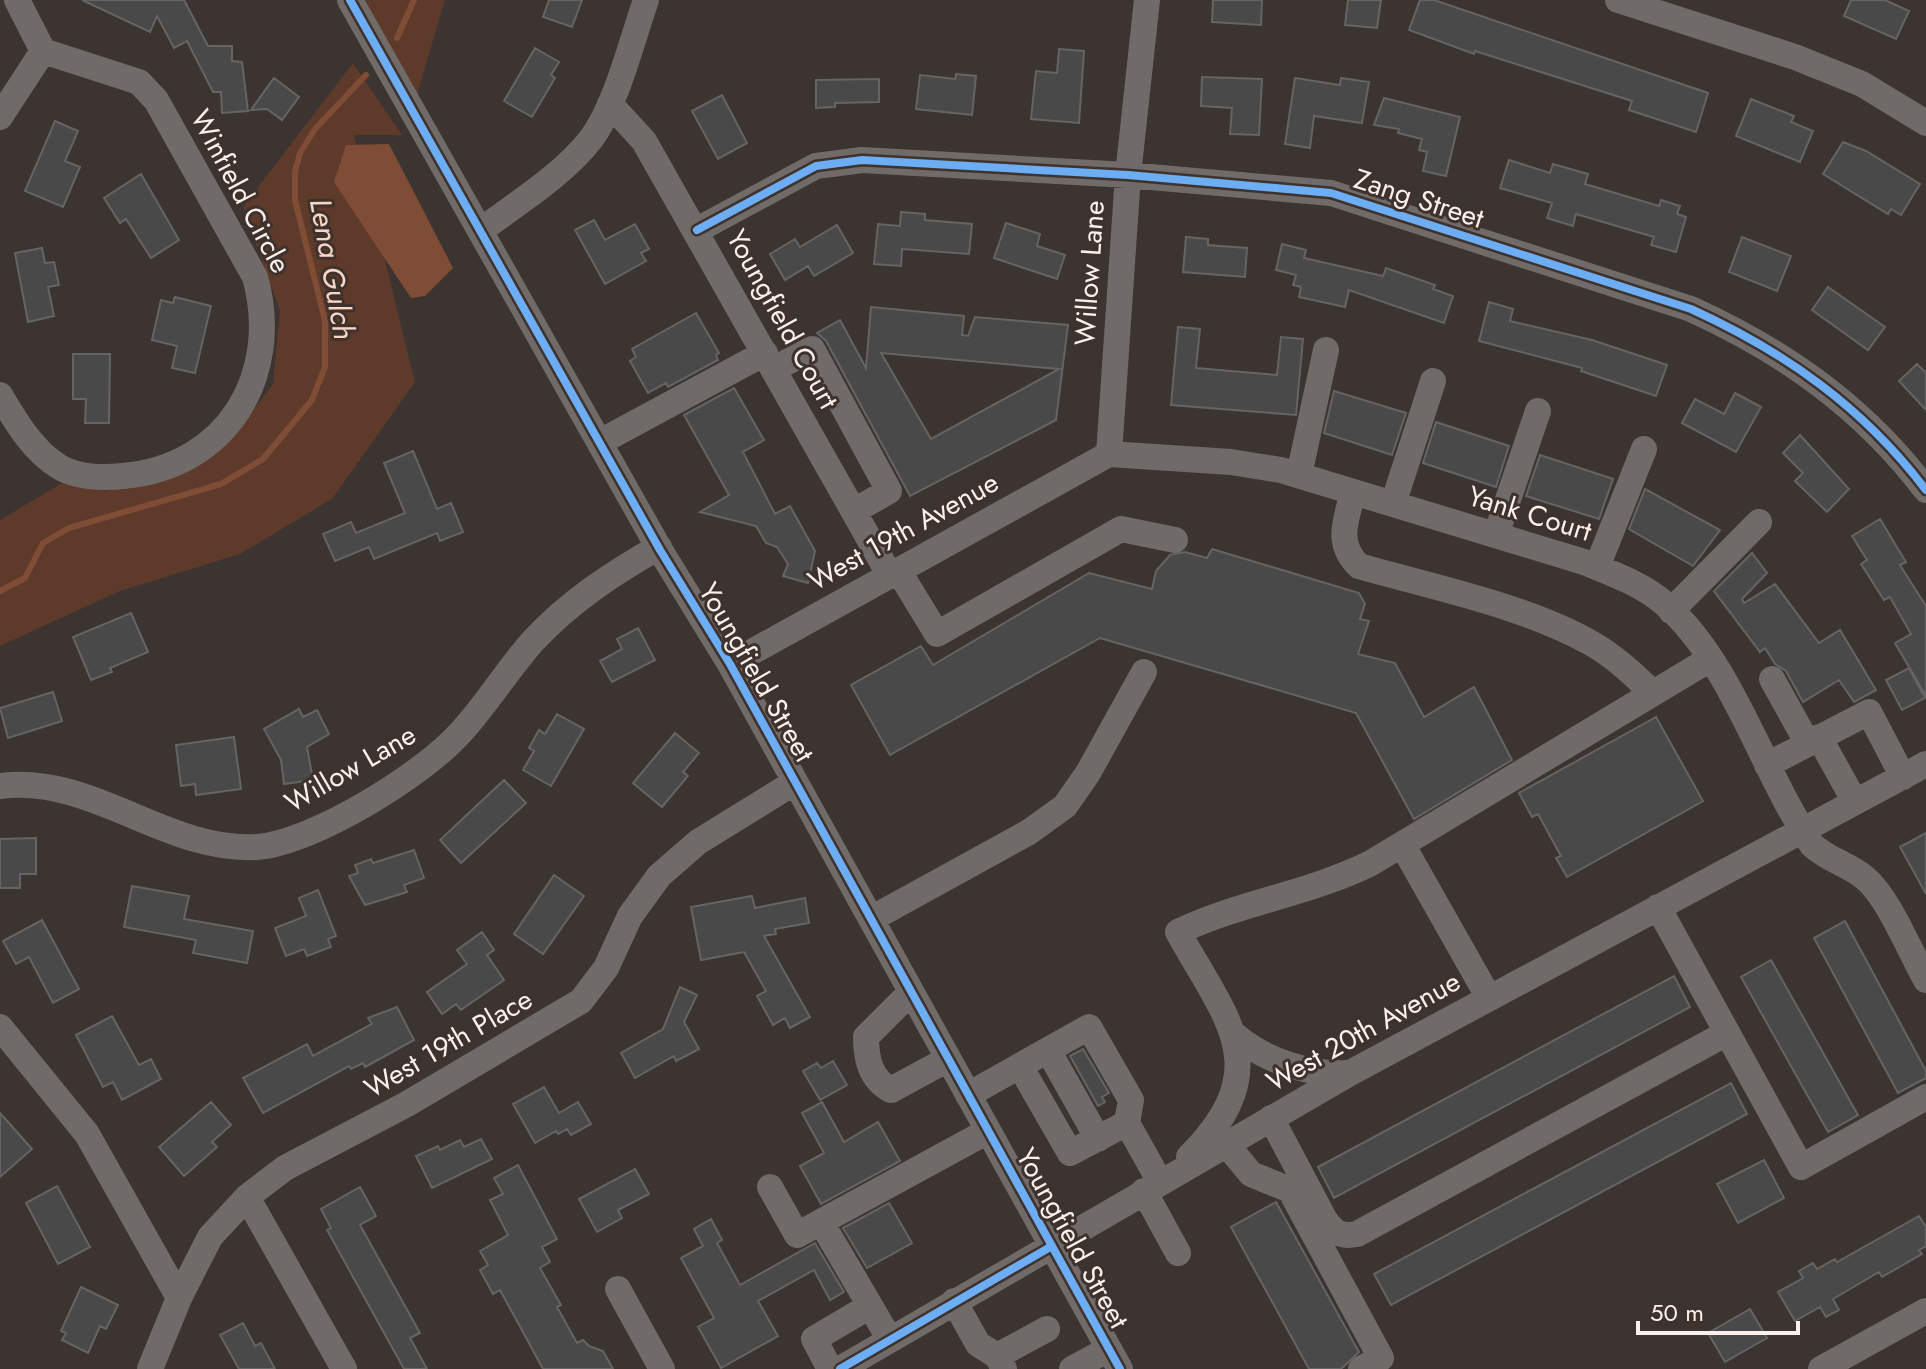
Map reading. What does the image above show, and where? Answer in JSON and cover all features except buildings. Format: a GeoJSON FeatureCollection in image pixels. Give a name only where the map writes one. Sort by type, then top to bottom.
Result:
{"type":"FeatureCollection","features":[{"type":"Feature","properties":{"kind":"street"},"geometry":{"type":"LineString","coordinates":[[0,117],[43,51],[17,0]]}},
{"type":"Feature","properties":{"kind":"street","name":"Youngfield Street"},"geometry":{"type":"LineString","coordinates":[[350,0],[659,547],[730,664],[1114,1359]]}},
{"type":"Feature","properties":{"kind":"street"},"geometry":{"type":"LineString","coordinates":[[480,231],[559,170],[591,139],[610,104],[646,0]]}},
{"type":"Feature","properties":{"kind":"street","name":"Willow Lane"},"geometry":{"type":"LineString","coordinates":[[1109,454],[1128,175],[1147,0]]}},
{"type":"Feature","properties":{"kind":"street"},"geometry":{"type":"LineString","coordinates":[[1618,0],[1795,57],[1862,84],[1926,123]]}},
{"type":"Feature","properties":{"kind":"street","name":"Winfield Circle"},"geometry":{"type":"LineString","coordinates":[[0,395],[17,424],[58,466],[80,475],[138,475],[170,466],[200,449],[240,407],[258,372],[264,341],[263,308],[255,277],[156,100],[139,82],[43,51]]}},
{"type":"Feature","properties":{"kind":"street","name":"Youngfield Court"},"geometry":{"type":"LineString","coordinates":[[610,104],[644,141],[854,511],[937,634],[1121,529],[1175,540]]}},
{"type":"Feature","properties":{"kind":"street","name":"Zang Street"},"geometry":{"type":"LineString","coordinates":[[697,230],[816,166],[862,160],[1128,175],[1331,193],[1691,309],[1776,351],[1847,403],[1926,490]]}},
{"type":"Feature","properties":{"kind":"street"},"geometry":{"type":"LineString","coordinates":[[600,442],[770,361],[812,349],[889,491],[854,511]]}},
{"type":"Feature","properties":{"kind":"street"},"geometry":{"type":"LineString","coordinates":[[1299,475],[1326,350]]}},
{"type":"Feature","properties":{"kind":"street"},"geometry":{"type":"LineString","coordinates":[[1393,504],[1433,381]]}},
{"type":"Feature","properties":{"kind":"street"},"geometry":{"type":"LineString","coordinates":[[1496,535],[1538,411]]}},
{"type":"Feature","properties":{"kind":"street"},"geometry":{"type":"LineString","coordinates":[[1597,567],[1644,449]]}},
{"type":"Feature","properties":{"kind":"street","name":"Yank Court"},"geometry":{"type":"LineString","coordinates":[[1109,454],[1231,462],[1299,475],[1597,567],[1628,580],[1688,626],[1710,659],[1802,830],[1819,851],[1865,878],[1877,891],[1926,980]]}},
{"type":"Feature","properties":{"kind":"street","name":"West 19th Avenue"},"geometry":{"type":"LineString","coordinates":[[730,664],[1109,454]]}},
{"type":"Feature","properties":{"kind":"street"},"geometry":{"type":"LineString","coordinates":[[1353,492],[1343,534],[1344,548],[1359,566],[1535,618],[1575,634],[1615,658],[1653,693]]}},
{"type":"Feature","properties":{"kind":"street"},"geometry":{"type":"LineString","coordinates":[[1671,611],[1759,522]]}},
{"type":"Feature","properties":{"kind":"street","name":"Willow Lane"},"geometry":{"type":"LineString","coordinates":[[0,786],[26,783],[74,791],[207,842],[260,847],[297,838],[384,792],[429,763],[462,731],[532,642],[557,618],[618,570],[659,547]]}},
{"type":"Feature","properties":{"kind":"street"},"geometry":{"type":"LineString","coordinates":[[1350,1073],[1316,1072],[1250,1048],[1236,1036],[1178,932],[1224,912],[1340,879],[1403,846],[1710,659]]}},
{"type":"Feature","properties":{"kind":"street"},"geometry":{"type":"LineString","coordinates":[[871,919],[1042,824],[1065,806],[1088,773],[1144,672]]}},
{"type":"Feature","properties":{"kind":"street"},"geometry":{"type":"LineString","coordinates":[[1772,679],[1855,802]]}},
{"type":"Feature","properties":{"kind":"street"},"geometry":{"type":"LineString","coordinates":[[1767,765],[1869,712],[1914,770]]}},
{"type":"Feature","properties":{"kind":"street","name":"West 20th Avenue"},"geometry":{"type":"LineString","coordinates":[[840,1369],[1350,1073],[1914,770]]}},
{"type":"Feature","properties":{"kind":"street","name":"West 19th Place"},"geometry":{"type":"LineString","coordinates":[[150,1369],[179,1298],[210,1237],[247,1197],[285,1168],[407,1104],[581,1001],[600,977],[630,916],[659,876],[698,842],[795,782]]}},
{"type":"Feature","properties":{"kind":"street"},"geometry":{"type":"LineString","coordinates":[[1403,846],[1489,998]]}},
{"type":"Feature","properties":{"kind":"street"},"geometry":{"type":"LineString","coordinates":[[1658,907],[1801,1167],[1926,1097]]}},
{"type":"Feature","properties":{"kind":"street"},"geometry":{"type":"LineString","coordinates":[[911,992],[866,1037],[866,1060],[881,1085],[891,1090],[948,1059]]}},
{"type":"Feature","properties":{"kind":"street"},"geometry":{"type":"LineString","coordinates":[[0,1027],[87,1134],[179,1298]]}},
{"type":"Feature","properties":{"kind":"street"},"geometry":{"type":"LineString","coordinates":[[968,1095],[1089,1027],[1131,1100],[1127,1123],[1158,1183],[1178,1253]]}},
{"type":"Feature","properties":{"kind":"street"},"geometry":{"type":"LineString","coordinates":[[1271,1118],[1330,1227],[1337,1234],[1357,1234],[1727,1033]]}},
{"type":"Feature","properties":{"kind":"street"},"geometry":{"type":"LineString","coordinates":[[1158,1183],[1212,1132],[1226,1109],[1238,1070],[1236,1036]]}},
{"type":"Feature","properties":{"kind":"street"},"geometry":{"type":"LineString","coordinates":[[1035,1057],[1070,1153],[1127,1123]]}},
{"type":"Feature","properties":{"kind":"street"},"geometry":{"type":"LineString","coordinates":[[770,1187],[797,1235],[988,1131]]}},
{"type":"Feature","properties":{"kind":"street"},"geometry":{"type":"LineString","coordinates":[[1226,1144],[1251,1174],[1290,1190],[1381,1358],[1361,1369]]}},
{"type":"Feature","properties":{"kind":"street"},"geometry":{"type":"LineString","coordinates":[[247,1197],[344,1369]]}},
{"type":"Feature","properties":{"kind":"street"},"geometry":{"type":"LineString","coordinates":[[821,1222],[889,1338]]}},
{"type":"Feature","properties":{"kind":"street"},"geometry":{"type":"LineString","coordinates":[[618,1289],[662,1369]]}},
{"type":"Feature","properties":{"kind":"street"},"geometry":{"type":"LineString","coordinates":[[954,1301],[978,1344],[1000,1363],[1047,1329]]}},
{"type":"Feature","properties":{"kind":"street"},"geometry":{"type":"LineString","coordinates":[[830,1369],[814,1339],[870,1306]]}},
{"type":"Feature","properties":{"kind":"street"},"geometry":{"type":"LineString","coordinates":[[1821,1369],[1926,1311]]}},
{"type":"Feature","properties":{"kind":"street"},"geometry":{"type":"LineString","coordinates":[[1072,1369],[1114,1359]]}},
{"type":"Feature","properties":{"kind":"shaded area"},"geometry":{"type":"Polygon","coordinates":[[[365,0],[445,0],[416,98],[365,0]]]}},
{"type":"Feature","properties":{"kind":"shaded area"},"geometry":{"type":"Polygon","coordinates":[[[353,63],[402,135],[354,135],[415,382],[332,499],[240,554],[120,591],[0,646],[0,520],[64,482],[105,491],[173,475],[239,429],[273,384],[280,311],[243,207],[353,63]]]}},
{"type":"Feature","properties":{"kind":"shaded area"},"geometry":{"type":"Polygon","coordinates":[[[389,144],[453,268],[425,296],[411,298],[334,182],[346,145],[389,144]]]}},
{"type":"Feature","properties":{"kind":"waterway","name":"Lena Gulch"},"geometry":{"type":"LineString","coordinates":[[397,38],[414,0]]}},
{"type":"Feature","properties":{"kind":"waterway","name":"Lena Gulch"},"geometry":{"type":"LineString","coordinates":[[0,591],[25,578],[43,543],[69,528],[221,484],[263,459],[312,400],[325,367],[325,321],[295,200],[295,172],[300,153],[315,129],[366,75]]}},
{"type":"Feature","properties":{"kind":"cycle path"},"geometry":{"type":"LineString","coordinates":[[350,0],[660,550],[730,664],[1120,1369]]}},
{"type":"Feature","properties":{"kind":"cycle path"},"geometry":{"type":"LineString","coordinates":[[697,230],[816,166],[862,160],[1128,175],[1331,193],[1691,309],[1726,326],[1820,384],[1876,433],[1926,490]]}},
{"type":"Feature","properties":{"kind":"cycle path"},"geometry":{"type":"LineString","coordinates":[[840,1369],[1052,1246]]}}]}
